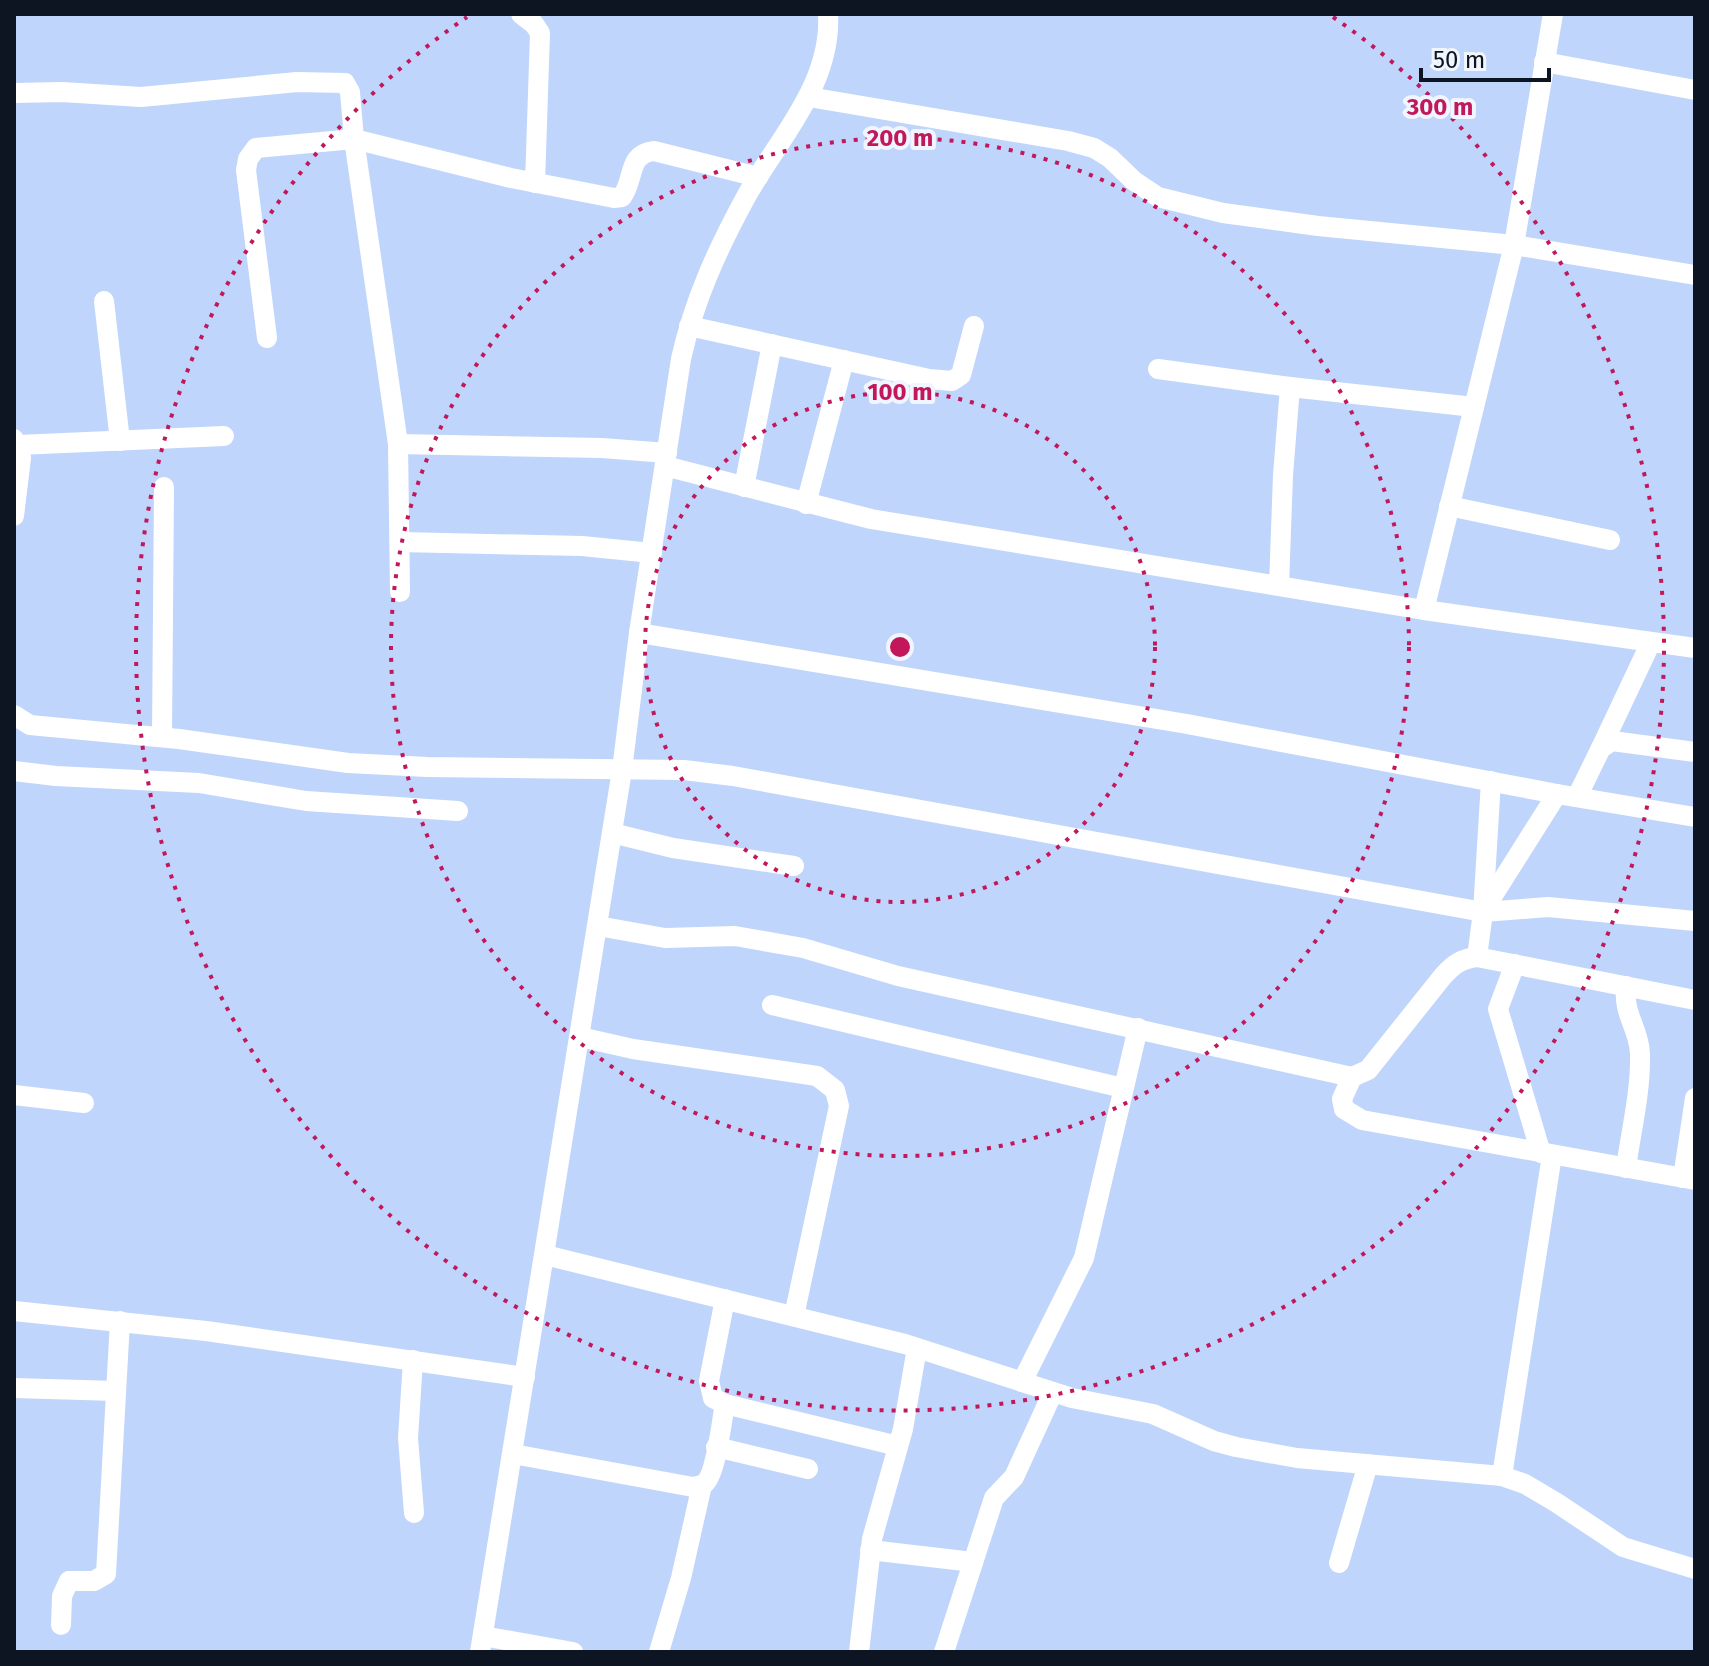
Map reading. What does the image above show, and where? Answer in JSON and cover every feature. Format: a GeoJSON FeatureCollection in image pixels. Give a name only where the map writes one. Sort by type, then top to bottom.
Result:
{"type":"FeatureCollection","features":[{"type":"Feature","properties":{"kind":"street"},"geometry":{"type":"LineString","coordinates":[[521,14],[540,33],[535,183]]}},
{"type":"Feature","properties":{"kind":"street"},"geometry":{"type":"LineString","coordinates":[[573,1652],[482,1644],[598,926],[639,633],[689,326],[703,284],[723,240],[758,177],[809,97],[824,54],[829,31],[828,14]]}},
{"type":"Feature","properties":{"kind":"street"},"geometry":{"type":"LineString","coordinates":[[1424,610],[1514,245],[1553,14]]}},
{"type":"Feature","properties":{"kind":"street"},"geometry":{"type":"LineString","coordinates":[[1544,62],[1695,90]]}},
{"type":"Feature","properties":{"kind":"street"},"geometry":{"type":"LineString","coordinates":[[14,93],[62,92],[141,97],[297,82],[345,83],[350,92],[398,444],[400,592]]}},
{"type":"Feature","properties":{"kind":"street"},"geometry":{"type":"LineString","coordinates":[[809,97],[1094,148],[1158,197],[1223,213],[1318,226],[1514,245],[1695,275]]}},
{"type":"Feature","properties":{"kind":"street"},"geometry":{"type":"LineString","coordinates":[[267,338],[246,170],[248,159],[256,148],[354,139],[535,183],[622,197],[629,188],[637,157],[643,152],[654,151],[758,177]]}},
{"type":"Feature","properties":{"kind":"street"},"geometry":{"type":"LineString","coordinates":[[104,301],[120,441]]}},
{"type":"Feature","properties":{"kind":"street"},"geometry":{"type":"LineString","coordinates":[[689,326],[929,379],[952,381],[961,375],[974,326]]}},
{"type":"Feature","properties":{"kind":"street"},"geometry":{"type":"LineString","coordinates":[[744,487],[772,344]]}},
{"type":"Feature","properties":{"kind":"street"},"geometry":{"type":"LineString","coordinates":[[806,504],[844,360]]}},
{"type":"Feature","properties":{"kind":"street"},"geometry":{"type":"LineString","coordinates":[[1158,369],[1474,407]]}},
{"type":"Feature","properties":{"kind":"street"},"geometry":{"type":"LineString","coordinates":[[1279,586],[1290,387]]}},
{"type":"Feature","properties":{"kind":"street"},"geometry":{"type":"LineString","coordinates":[[14,516],[21,458],[16,442],[224,436]]}},
{"type":"Feature","properties":{"kind":"street"},"geometry":{"type":"LineString","coordinates":[[398,444],[602,448],[666,460],[744,487],[871,519],[1424,610],[1651,642],[1693,643]]}},
{"type":"Feature","properties":{"kind":"street"},"geometry":{"type":"LineString","coordinates":[[162,737],[164,487]]}},
{"type":"Feature","properties":{"kind":"street"},"geometry":{"type":"LineString","coordinates":[[1449,506],[1610,540]]}},
{"type":"Feature","properties":{"kind":"street"},"geometry":{"type":"LineString","coordinates":[[400,542],[582,546],[652,553]]}},
{"type":"Feature","properties":{"kind":"street"},"geometry":{"type":"LineString","coordinates":[[639,633],[1187,724],[1695,817]]}},
{"type":"Feature","properties":{"kind":"street"},"geometry":{"type":"LineString","coordinates":[[1483,912],[1601,748],[1651,642]]}},
{"type":"Feature","properties":{"kind":"street"},"geometry":{"type":"LineString","coordinates":[[19,723],[162,737],[348,763],[684,770],[942,812],[1483,912],[1548,907],[1695,921]]}},
{"type":"Feature","properties":{"kind":"street"},"geometry":{"type":"LineString","coordinates":[[1601,748],[1612,741],[1695,752]]}},
{"type":"Feature","properties":{"kind":"street"},"geometry":{"type":"LineString","coordinates":[[14,771],[199,783],[306,801],[458,811]]}},
{"type":"Feature","properties":{"kind":"street"},"geometry":{"type":"LineString","coordinates":[[1477,957],[1483,912],[1491,781]]}},
{"type":"Feature","properties":{"kind":"street"},"geometry":{"type":"LineString","coordinates":[[612,833],[673,848],[794,866]]}},
{"type":"Feature","properties":{"kind":"street"},"geometry":{"type":"LineString","coordinates":[[598,926],[665,938],[735,936],[790,946],[898,976],[1352,1077],[1368,1070],[1455,963],[1477,957],[1695,1000]]}},
{"type":"Feature","properties":{"kind":"street"},"geometry":{"type":"LineString","coordinates":[[1502,1476],[1546,1154],[1498,1009],[1515,964]]}},
{"type":"Feature","properties":{"kind":"street"},"geometry":{"type":"LineString","coordinates":[[1626,986],[1625,1008],[1636,1031],[1640,1050],[1640,1075],[1626,1168]]}},
{"type":"Feature","properties":{"kind":"street"},"geometry":{"type":"LineString","coordinates":[[772,1005],[1123,1088]]}},
{"type":"Feature","properties":{"kind":"street"},"geometry":{"type":"LineString","coordinates":[[1022,1382],[1084,1258],[1138,1028]]}},
{"type":"Feature","properties":{"kind":"street"},"geometry":{"type":"LineString","coordinates":[[580,1037],[633,1049],[817,1076],[835,1090],[839,1106],[794,1316]]}},
{"type":"Feature","properties":{"kind":"street"},"geometry":{"type":"LineString","coordinates":[[1352,1077],[1342,1099],[1344,1109],[1352,1116],[1689,1179],[1695,1098]]}},
{"type":"Feature","properties":{"kind":"street"},"geometry":{"type":"LineString","coordinates":[[14,1095],[84,1103]]}},
{"type":"Feature","properties":{"kind":"street"},"geometry":{"type":"LineString","coordinates":[[545,1255],[917,1348],[1053,1392],[1153,1414],[1225,1444],[1297,1458],[1502,1476],[1525,1484],[1623,1547],[1695,1569]]}},
{"type":"Feature","properties":{"kind":"street"},"geometry":{"type":"LineString","coordinates":[[725,1299],[709,1381],[713,1398],[725,1404],[898,1446]]}},
{"type":"Feature","properties":{"kind":"street"},"geometry":{"type":"LineString","coordinates":[[14,1311],[120,1321],[525,1377]]}},
{"type":"Feature","properties":{"kind":"street"},"geometry":{"type":"LineString","coordinates":[[61,1625],[62,1596],[69,1581],[94,1581],[106,1574],[120,1321]]}},
{"type":"Feature","properties":{"kind":"street"},"geometry":{"type":"LineString","coordinates":[[859,1652],[870,1550],[898,1446],[917,1348]]}},
{"type":"Feature","properties":{"kind":"street"},"geometry":{"type":"LineString","coordinates":[[413,1360],[408,1438],[414,1513]]}},
{"type":"Feature","properties":{"kind":"street"},"geometry":{"type":"LineString","coordinates":[[14,1388],[116,1391]]}},
{"type":"Feature","properties":{"kind":"street"},"geometry":{"type":"LineString","coordinates":[[944,1652],[994,1498],[1014,1477],[1053,1392]]}},
{"type":"Feature","properties":{"kind":"street"},"geometry":{"type":"LineString","coordinates":[[513,1454],[693,1487],[702,1485],[708,1480],[725,1404]]}},
{"type":"Feature","properties":{"kind":"street"},"geometry":{"type":"LineString","coordinates":[[716,1447],[808,1469]]}},
{"type":"Feature","properties":{"kind":"street"},"geometry":{"type":"LineString","coordinates":[[1339,1563],[1368,1464]]}},
{"type":"Feature","properties":{"kind":"street"},"geometry":{"type":"LineString","coordinates":[[659,1652],[681,1578],[702,1485]]}},
{"type":"Feature","properties":{"kind":"street"},"geometry":{"type":"LineString","coordinates":[[870,1550],[973,1562]]}}]}
